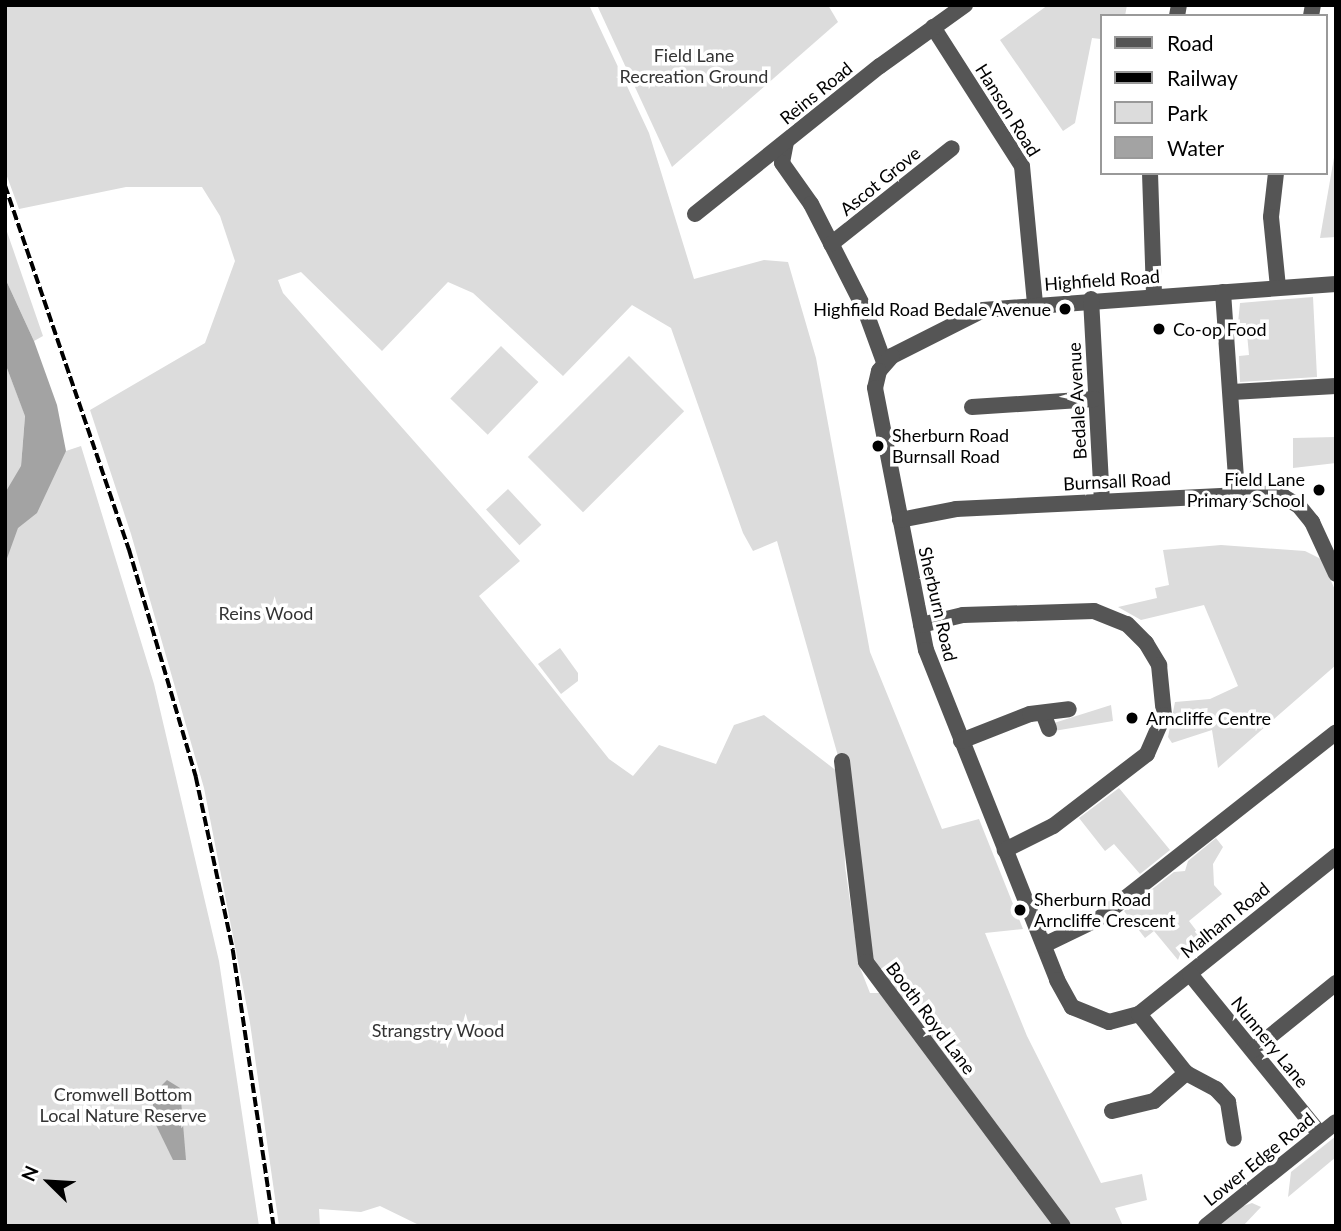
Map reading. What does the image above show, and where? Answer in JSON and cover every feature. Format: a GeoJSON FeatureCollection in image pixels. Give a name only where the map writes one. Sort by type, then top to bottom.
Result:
{"type":"FeatureCollection","features":[{"type":"Feature","properties":{"kind":"street","name":"Reins Road"},"geometry":{"type":"LineString","coordinates":[[695,214],[933,27],[965,5]]}},
{"type":"Feature","properties":{"kind":"street","name":"Hanson Road"},"geometry":{"type":"LineString","coordinates":[[933,27],[1022,166],[1035,303]]}},
{"type":"Feature","properties":{"kind":"street"},"geometry":{"type":"LineString","coordinates":[[786,142],[782,163],[805,193],[865,310],[884,362]]}},
{"type":"Feature","properties":{"kind":"street","name":"Ascot Grove"},"geometry":{"type":"LineString","coordinates":[[831,244],[952,148]]}},
{"type":"Feature","properties":{"kind":"street"},"geometry":{"type":"LineString","coordinates":[[1150,175],[1154,296]]}},
{"type":"Feature","properties":{"kind":"street"},"geometry":{"type":"LineString","coordinates":[[1276,175],[1271,216],[1278,287]]}},
{"type":"Feature","properties":{"kind":"street","name":"Highfield Road"},"geometry":{"type":"LineString","coordinates":[[884,362],[973,313],[1035,303],[1336,284]]}},
{"type":"Feature","properties":{"kind":"street"},"geometry":{"type":"LineString","coordinates":[[1223,292],[1237,494]]}},
{"type":"Feature","properties":{"kind":"street","name":"Bedale Avenue"},"geometry":{"type":"LineString","coordinates":[[1091,299],[1102,501]]}},
{"type":"Feature","properties":{"kind":"street","name":"Sherburn Road"},"geometry":{"type":"LineString","coordinates":[[884,362],[877,380],[876,400],[921,625],[933,671],[1063,993],[1079,1012],[1109,1022],[1139,1014]]}},
{"type":"Feature","properties":{"kind":"street"},"geometry":{"type":"LineString","coordinates":[[1232,392],[1336,386]]}},
{"type":"Feature","properties":{"kind":"street"},"geometry":{"type":"LineString","coordinates":[[972,407],[1096,399]]}},
{"type":"Feature","properties":{"kind":"street","name":"Burnsall Road"},"geometry":{"type":"LineString","coordinates":[[900,520],[956,509],[1237,494],[1284,497],[1299,506],[1312,522],[1336,574]]}},
{"type":"Feature","properties":{"kind":"street"},"geometry":{"type":"LineString","coordinates":[[921,625],[963,615],[1094,611],[1127,624],[1159,665],[1165,707],[1151,748],[1052,826],[1005,850]]}},
{"type":"Feature","properties":{"kind":"street"},"geometry":{"type":"LineString","coordinates":[[961,741],[1043,713],[1069,709]]}},
{"type":"Feature","properties":{"kind":"street"},"geometry":{"type":"LineString","coordinates":[[1043,713],[1049,729]]}},
{"type":"Feature","properties":{"kind":"street"},"geometry":{"type":"LineString","coordinates":[[1044,945],[1100,918],[1336,732]]}},
{"type":"Feature","properties":{"kind":"street","name":"Booth Royd Lane"},"geometry":{"type":"LineString","coordinates":[[842,761],[866,962],[1063,1226]]}},
{"type":"Feature","properties":{"kind":"street","name":"Malham Road"},"geometry":{"type":"LineString","coordinates":[[1139,1014],[1336,856]]}},
{"type":"Feature","properties":{"kind":"street","name":"Nunnery Lane"},"geometry":{"type":"LineString","coordinates":[[1190,974],[1320,1134]]}},
{"type":"Feature","properties":{"kind":"street"},"geometry":{"type":"LineString","coordinates":[[1253,1050],[1336,983]]}},
{"type":"Feature","properties":{"kind":"street"},"geometry":{"type":"LineString","coordinates":[[1139,1014],[1186,1073],[1216,1088],[1228,1102],[1234,1139]]}},
{"type":"Feature","properties":{"kind":"street"},"geometry":{"type":"LineString","coordinates":[[1112,1111],[1154,1101],[1186,1073]]}},
{"type":"Feature","properties":{"kind":"street","name":"Lower Edge Road"},"geometry":{"type":"LineString","coordinates":[[1206,1226],[1336,1122]]}},
{"type":"Feature","properties":{"kind":"green space"},"geometry":{"type":"Polygon","coordinates":[[[5,5],[589,5],[649,133],[694,279],[764,260],[788,262],[816,358],[870,652],[942,829],[979,819],[1023,929],[985,933],[1027,1036],[1101,1183],[1142,1174],[1147,1200],[1115,1208],[1123,1226],[1069,1226],[1013,1151],[1016,1168],[1057,1226],[421,1226],[380,1206],[361,1212],[319,1209],[320,1226],[279,1226],[250,1023],[204,788],[131,534],[90,410],[205,343],[235,261],[220,216],[202,187],[126,187],[19,209],[5,171],[5,5]],[[301,272],[278,280],[283,293],[520,561],[479,596],[609,759],[633,776],[659,745],[716,764],[734,725],[764,715],[842,775],[845,866],[859,965],[870,993],[888,993],[886,977],[872,956],[850,777],[838,756],[777,541],[753,551],[743,533],[671,328],[632,305],[563,376],[473,293],[448,282],[382,351],[301,272]]]}},
{"type":"Feature","properties":{"kind":"green space","name":"Field Lane Recreation Ground"},"geometry":{"type":"Polygon","coordinates":[[[597,5],[828,5],[838,22],[672,167],[597,5]]]}},
{"type":"Feature","properties":{"kind":"green space"},"geometry":{"type":"Polygon","coordinates":[[[1048,5],[1127,5],[1125,14],[1100,14],[1100,39],[1092,38],[1075,123],[1063,131],[1000,40],[1048,5]]]}},
{"type":"Feature","properties":{"kind":"green space"},"geometry":{"type":"Polygon","coordinates":[[[1336,147],[1336,237],[1320,238],[1335,152],[1336,147]]]}},
{"type":"Feature","properties":{"kind":"green space"},"geometry":{"type":"Polygon","coordinates":[[[5,226],[43,336],[34,341],[5,278],[5,226]]]}},
{"type":"Feature","properties":{"kind":"green space"},"geometry":{"type":"Polygon","coordinates":[[[1313,297],[1317,377],[1240,382],[1239,356],[1249,355],[1246,323],[1238,323],[1240,303],[1313,297]]]}},
{"type":"Feature","properties":{"kind":"green space"},"geometry":{"type":"Polygon","coordinates":[[[501,346],[538,382],[488,435],[450,399],[501,346]]]}},
{"type":"Feature","properties":{"kind":"green space"},"geometry":{"type":"Polygon","coordinates":[[[629,356],[684,411],[583,512],[528,457],[629,356]]]}},
{"type":"Feature","properties":{"kind":"green space","name":"Cromwell Bottom Local Nature Reserve"},"geometry":{"type":"Polygon","coordinates":[[[5,363],[25,415],[21,466],[81,446],[154,684],[219,961],[259,1226],[5,1226],[5,363]]]}},
{"type":"Feature","properties":{"kind":"green space"},"geometry":{"type":"Polygon","coordinates":[[[1336,437],[1336,463],[1293,468],[1293,438],[1336,437]]]}},
{"type":"Feature","properties":{"kind":"green space"},"geometry":{"type":"Polygon","coordinates":[[[508,489],[541,525],[519,545],[486,509],[508,489]]]}},
{"type":"Feature","properties":{"kind":"green space"},"geometry":{"type":"Polygon","coordinates":[[[1221,545],[1305,551],[1321,559],[1336,592],[1336,665],[1218,768],[1212,730],[1172,743],[1168,737],[1175,702],[1210,699],[1238,686],[1204,605],[1141,620],[1118,607],[1157,598],[1155,588],[1169,585],[1163,550],[1221,545]]]}},
{"type":"Feature","properties":{"kind":"green space"},"geometry":{"type":"Polygon","coordinates":[[[560,648],[578,673],[578,681],[561,694],[538,664],[560,648]]]}},
{"type":"Feature","properties":{"kind":"green space"},"geometry":{"type":"Polygon","coordinates":[[[1111,705],[1113,721],[1054,731],[1054,723],[1111,705]]]}},
{"type":"Feature","properties":{"kind":"green space"},"geometry":{"type":"Polygon","coordinates":[[[1119,788],[1170,850],[1140,874],[1114,844],[1105,851],[1079,818],[1119,788]]]}},
{"type":"Feature","properties":{"kind":"green space"},"geometry":{"type":"Polygon","coordinates":[[[1216,838],[1223,847],[1213,864],[1214,885],[1222,894],[1189,921],[1208,946],[1190,954],[1181,952],[1178,960],[1154,931],[1145,938],[1124,911],[1174,872],[1185,871],[1188,861],[1216,838]]]}},
{"type":"Feature","properties":{"kind":"green space"},"geometry":{"type":"Polygon","coordinates":[[[1336,1136],[1336,1157],[1288,1197],[1291,1172],[1336,1136]]]}},
{"type":"Feature","properties":{"kind":"green space"},"geometry":{"type":"Polygon","coordinates":[[[1252,1203],[1261,1207],[1243,1226],[1217,1226],[1238,1208],[1252,1203]]]}},
{"type":"Feature","properties":{"kind":"water"},"geometry":{"type":"Polygon","coordinates":[[[5,278],[34,341],[57,405],[66,451],[37,513],[18,528],[5,564],[5,493],[21,466],[25,416],[5,363],[5,278]]]}},
{"type":"Feature","properties":{"kind":"water"},"geometry":{"type":"Polygon","coordinates":[[[167,1080],[180,1088],[186,1160],[173,1160],[153,1119],[153,1094],[167,1080]]]}},
{"type":"Feature","properties":{"kind":"railway"},"geometry":{"type":"LineString","coordinates":[[5,185],[129,549],[196,777],[233,950],[274,1226]]}},
{"type":"Feature","properties":{"kind":"place","name":"Highfield Road Bedale Avenue"},"geometry":{"type":"Point","coordinates":[1065,309]}},
{"type":"Feature","properties":{"kind":"place","name":"Co-op Food"},"geometry":{"type":"Point","coordinates":[1159,329]}},
{"type":"Feature","properties":{"kind":"place","name":"Sherburn Road Burnsall Road"},"geometry":{"type":"Point","coordinates":[878,446]}},
{"type":"Feature","properties":{"kind":"place","name":"Field Lane Primary School"},"geometry":{"type":"Point","coordinates":[1319,490]}},
{"type":"Feature","properties":{"kind":"place","name":"Arncliffe Centre"},"geometry":{"type":"Point","coordinates":[1132,718]}},
{"type":"Feature","properties":{"kind":"place","name":"Sherburn Road Arncliffe Crescent"},"geometry":{"type":"Point","coordinates":[1020,910]}},
{"type":"Feature","properties":{"kind":"park label","name":"Reins Wood"},"geometry":{"type":"Point","coordinates":[266,613]}},
{"type":"Feature","properties":{"kind":"park label","name":"Strangstry Wood"},"geometry":{"type":"Point","coordinates":[438,1030]}}]}
